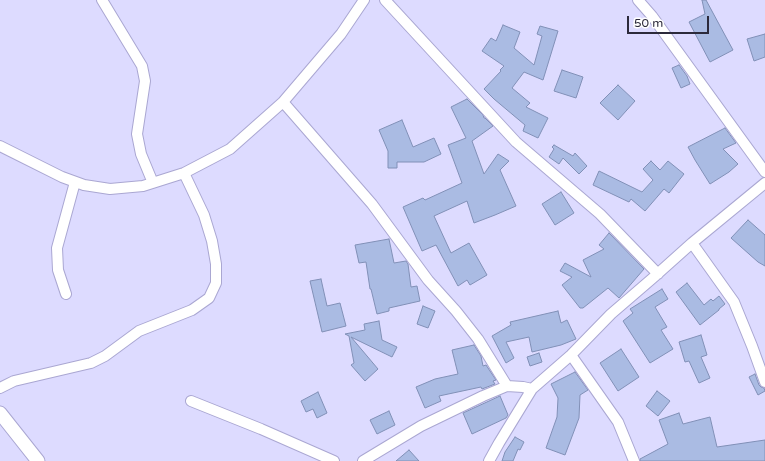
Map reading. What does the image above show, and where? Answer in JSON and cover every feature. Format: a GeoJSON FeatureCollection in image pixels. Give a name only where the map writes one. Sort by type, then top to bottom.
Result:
{"type":"FeatureCollection","features":[{"type":"Feature","properties":{"kind":"street"},"geometry":{"type":"LineString","coordinates":[[102,0],[142,66],[145,81],[137,134],[141,154],[153,183]]}},
{"type":"Feature","properties":{"kind":"street"},"geometry":{"type":"LineString","coordinates":[[0,146],[62,177],[84,185],[110,188],[143,186],[184,173],[230,149],[283,102],[341,34],[364,0]]}},
{"type":"Feature","properties":{"kind":"street"},"geometry":{"type":"LineString","coordinates":[[385,0],[516,142],[600,214],[658,274]]}},
{"type":"Feature","properties":{"kind":"street"},"geometry":{"type":"LineString","coordinates":[[638,0],[652,16],[765,172]]}},
{"type":"Feature","properties":{"kind":"street"},"geometry":{"type":"LineString","coordinates":[[283,102],[372,204],[428,280],[456,311],[478,339],[507,386]]}},
{"type":"Feature","properties":{"kind":"street"},"geometry":{"type":"LineString","coordinates":[[0,388],[14,381],[91,363],[105,356],[139,331],[192,310],[208,298],[216,283],[216,264],[212,242],[204,214],[184,173]]}},
{"type":"Feature","properties":{"kind":"street"},"geometry":{"type":"LineString","coordinates":[[66,294],[58,270],[57,248],[75,182]]}},
{"type":"Feature","properties":{"kind":"street"},"geometry":{"type":"LineString","coordinates":[[489,461],[532,389],[571,355],[611,314],[692,243],[765,183]]}},
{"type":"Feature","properties":{"kind":"street"},"geometry":{"type":"LineString","coordinates":[[692,243],[734,302],[765,382]]}},
{"type":"Feature","properties":{"kind":"street"},"geometry":{"type":"LineString","coordinates":[[571,355],[618,422],[634,461]]}},
{"type":"Feature","properties":{"kind":"street"},"geometry":{"type":"LineString","coordinates":[[363,461],[421,426],[483,396],[507,386],[532,389]]}},
{"type":"Feature","properties":{"kind":"street"},"geometry":{"type":"LineString","coordinates":[[191,401],[261,429],[334,461]]}},
{"type":"Feature","properties":{"kind":"street"},"geometry":{"type":"LineString","coordinates":[[0,413],[38,461]]}},
{"type":"Feature","properties":{"kind":"building"},"geometry":{"type":"Polygon","coordinates":[[[702,0],[706,0],[733,50],[710,62],[689,22],[705,14],[702,0]]]}},
{"type":"Feature","properties":{"kind":"building"},"geometry":{"type":"Polygon","coordinates":[[[503,25],[520,32],[514,48],[534,65],[542,36],[537,34],[540,26],[558,31],[543,80],[524,72],[512,88],[530,103],[526,107],[548,118],[538,138],[523,131],[525,125],[484,89],[504,66],[482,51],[491,38],[496,41],[503,25]]]}},
{"type":"Feature","properties":{"kind":"building"},"geometry":{"type":"Polygon","coordinates":[[[765,34],[765,57],[754,61],[747,39],[765,34]]]}},
{"type":"Feature","properties":{"kind":"building"},"geometry":{"type":"Polygon","coordinates":[[[679,65],[687,76],[690,84],[681,88],[672,68],[679,65]]]}},
{"type":"Feature","properties":{"kind":"building"},"geometry":{"type":"Polygon","coordinates":[[[562,70],[583,77],[576,98],[554,91],[562,70]]]}},
{"type":"Feature","properties":{"kind":"building"},"geometry":{"type":"Polygon","coordinates":[[[618,85],[635,101],[618,120],[600,103],[618,85]]]}},
{"type":"Feature","properties":{"kind":"building"},"geometry":{"type":"Polygon","coordinates":[[[467,99],[493,126],[472,141],[484,174],[498,154],[509,161],[500,170],[516,206],[474,223],[467,201],[434,216],[451,253],[469,243],[487,275],[470,285],[467,280],[458,286],[436,245],[422,251],[403,207],[423,198],[425,200],[462,183],[448,145],[466,138],[451,107],[467,99]]]}},
{"type":"Feature","properties":{"kind":"building"},"geometry":{"type":"Polygon","coordinates":[[[402,120],[413,147],[434,138],[441,154],[424,162],[397,162],[397,168],[388,168],[388,151],[379,130],[402,120]]]}},
{"type":"Feature","properties":{"kind":"building"},"geometry":{"type":"Polygon","coordinates":[[[725,128],[736,143],[723,149],[738,164],[729,172],[710,184],[688,147],[725,128]]]}},
{"type":"Feature","properties":{"kind":"building"},"geometry":{"type":"Polygon","coordinates":[[[554,145],[573,156],[575,153],[587,166],[579,174],[563,158],[559,164],[549,157],[554,149],[552,147],[554,145]]]}},
{"type":"Feature","properties":{"kind":"building"},"geometry":{"type":"Polygon","coordinates":[[[651,161],[660,170],[668,161],[684,174],[669,193],[664,189],[645,211],[631,199],[629,202],[593,185],[599,171],[642,192],[653,180],[643,169],[651,161]]]}},
{"type":"Feature","properties":{"kind":"building"},"geometry":{"type":"Polygon","coordinates":[[[561,192],[574,213],[555,225],[542,204],[561,192]]]}},
{"type":"Feature","properties":{"kind":"building"},"geometry":{"type":"Polygon","coordinates":[[[748,220],[765,235],[765,266],[758,262],[731,238],[748,220]]]}},
{"type":"Feature","properties":{"kind":"building"},"geometry":{"type":"Polygon","coordinates":[[[609,233],[644,269],[619,298],[608,288],[583,308],[580,308],[562,285],[572,277],[560,271],[565,263],[591,277],[583,260],[604,249],[599,245],[609,233]]]}},
{"type":"Feature","properties":{"kind":"building"},"geometry":{"type":"Polygon","coordinates":[[[389,239],[394,263],[406,261],[408,264],[411,287],[417,286],[420,301],[389,308],[389,311],[377,314],[370,289],[366,262],[359,263],[355,245],[389,239]]]}},
{"type":"Feature","properties":{"kind":"building"},"geometry":{"type":"Polygon","coordinates":[[[321,279],[327,306],[340,303],[346,326],[322,332],[310,281],[321,279]]]}},
{"type":"Feature","properties":{"kind":"building"},"geometry":{"type":"Polygon","coordinates":[[[687,283],[704,305],[711,299],[713,301],[719,296],[725,304],[700,325],[676,292],[687,283]]]}},
{"type":"Feature","properties":{"kind":"building"},"geometry":{"type":"Polygon","coordinates":[[[662,289],[668,299],[655,307],[667,327],[661,330],[673,349],[650,363],[623,321],[633,313],[630,309],[662,289]]]}},
{"type":"Feature","properties":{"kind":"building"},"geometry":{"type":"Polygon","coordinates":[[[423,306],[435,311],[428,328],[417,324],[423,306]]]}},
{"type":"Feature","properties":{"kind":"building"},"geometry":{"type":"Polygon","coordinates":[[[558,311],[561,323],[567,320],[576,339],[561,345],[532,352],[529,337],[506,342],[514,358],[506,363],[492,336],[511,325],[510,322],[558,311]]]}},
{"type":"Feature","properties":{"kind":"building"},"geometry":{"type":"Polygon","coordinates":[[[379,321],[382,340],[397,347],[392,357],[351,337],[378,369],[365,381],[351,365],[354,363],[349,336],[345,334],[365,330],[364,324],[379,321]]]}},
{"type":"Feature","properties":{"kind":"building"},"geometry":{"type":"Polygon","coordinates":[[[701,335],[707,355],[701,357],[710,378],[699,383],[689,361],[685,362],[679,342],[701,335]]]}},
{"type":"Feature","properties":{"kind":"building"},"geometry":{"type":"Polygon","coordinates":[[[474,345],[481,356],[483,366],[486,365],[496,380],[493,381],[495,384],[482,389],[481,387],[439,396],[441,401],[425,408],[416,387],[435,379],[458,374],[452,350],[474,345]]]}},
{"type":"Feature","properties":{"kind":"building"},"geometry":{"type":"Polygon","coordinates":[[[621,349],[639,377],[618,391],[600,363],[621,349]]]}},
{"type":"Feature","properties":{"kind":"building"},"geometry":{"type":"Polygon","coordinates":[[[539,353],[542,362],[530,366],[527,357],[539,353]]]}},
{"type":"Feature","properties":{"kind":"building"},"geometry":{"type":"Polygon","coordinates":[[[575,372],[588,390],[580,395],[579,418],[565,455],[546,448],[557,417],[558,398],[551,384],[575,372]]]}},
{"type":"Feature","properties":{"kind":"building"},"geometry":{"type":"Polygon","coordinates":[[[755,374],[759,385],[764,388],[765,391],[758,395],[749,377],[755,374]]]}},
{"type":"Feature","properties":{"kind":"building"},"geometry":{"type":"Polygon","coordinates":[[[657,391],[670,401],[658,416],[646,406],[657,391]]]}},
{"type":"Feature","properties":{"kind":"building"},"geometry":{"type":"Polygon","coordinates":[[[318,392],[327,413],[317,418],[313,409],[306,412],[301,401],[318,392]]]}},
{"type":"Feature","properties":{"kind":"building"},"geometry":{"type":"Polygon","coordinates":[[[500,396],[508,415],[506,418],[472,434],[463,413],[500,396]]]}},
{"type":"Feature","properties":{"kind":"building"},"geometry":{"type":"Polygon","coordinates":[[[389,411],[395,425],[377,434],[370,420],[389,411]]]}},
{"type":"Feature","properties":{"kind":"building"},"geometry":{"type":"Polygon","coordinates":[[[679,413],[683,424],[710,417],[717,447],[765,440],[765,461],[640,461],[640,459],[668,444],[659,420],[679,413]]]}},
{"type":"Feature","properties":{"kind":"building"},"geometry":{"type":"Polygon","coordinates":[[[515,437],[524,442],[520,450],[518,449],[513,461],[502,461],[505,452],[515,437]]]}},
{"type":"Feature","properties":{"kind":"building"},"geometry":{"type":"Polygon","coordinates":[[[409,450],[419,461],[396,461],[409,450]]]}}]}
